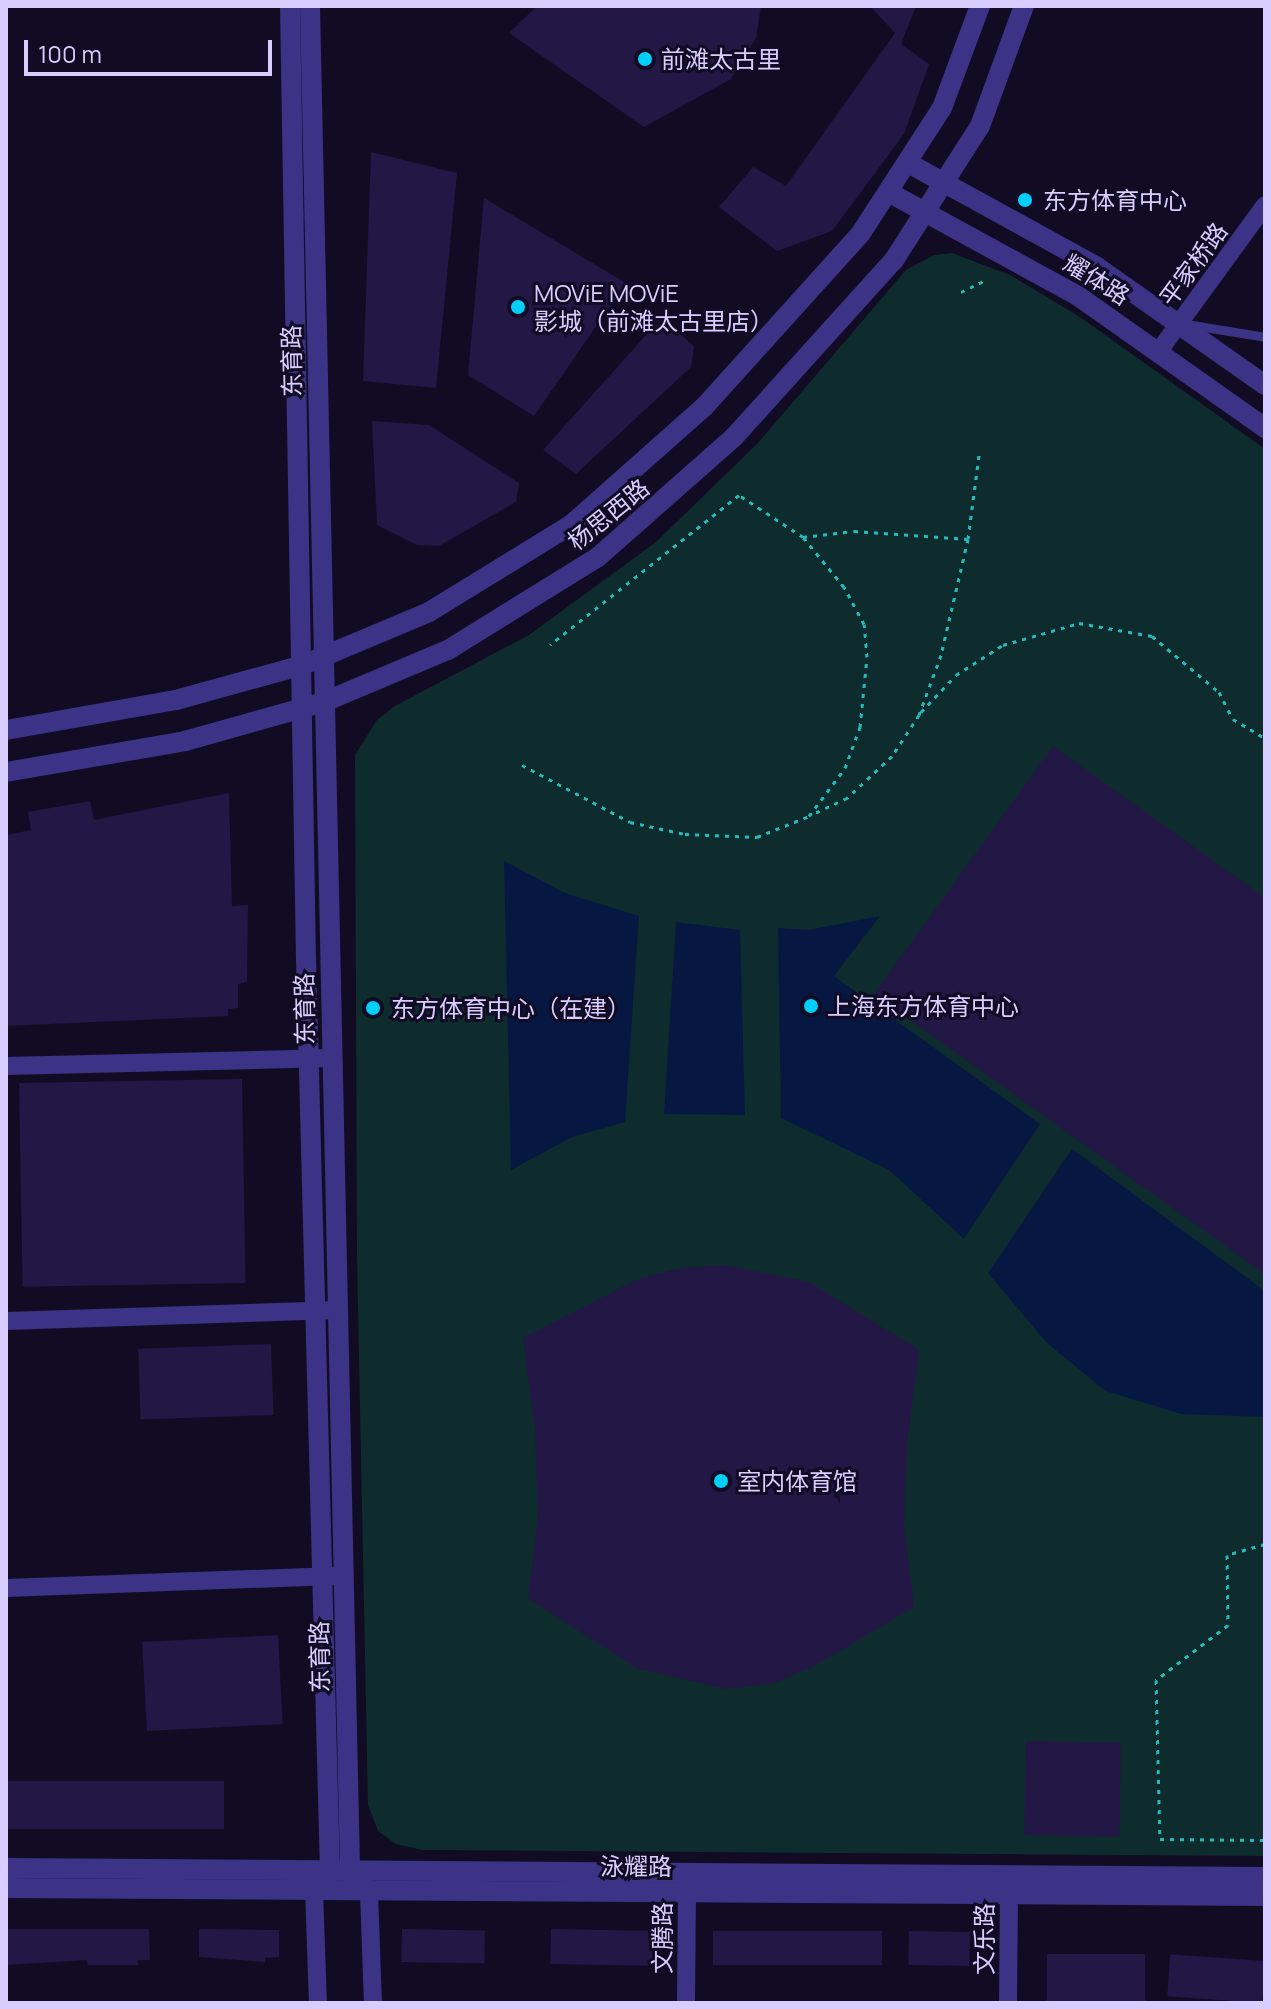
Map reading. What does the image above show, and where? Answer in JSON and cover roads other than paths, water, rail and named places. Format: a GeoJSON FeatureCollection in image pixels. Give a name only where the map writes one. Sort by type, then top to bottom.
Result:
{"type":"FeatureCollection","features":[{"type":"Feature","properties":{"kind":"street","name":"东育路"},"geometry":{"type":"LineString","coordinates":[[290,6],[303,665],[314,706]]}},
{"type":"Feature","properties":{"kind":"street","name":"东育路"},"geometry":{"type":"LineString","coordinates":[[310,6],[323,658],[314,706],[340,1871]]}},
{"type":"Feature","properties":{"kind":"street","name":"杨思西路"},"geometry":{"type":"LineString","coordinates":[[6,730],[176,700],[323,658],[473,589],[620,486],[704,407],[811,293],[890,193],[942,108],[980,6]]}},
{"type":"Feature","properties":{"kind":"street","name":"杨思西路"},"geometry":{"type":"LineString","coordinates":[[6,772],[185,741],[314,706],[494,625],[647,518],[734,437],[843,321],[927,213],[980,126],[1024,6]]}},
{"type":"Feature","properties":{"kind":"street","name":"耀体路"},"geometry":{"type":"LineString","coordinates":[[910,164],[1097,267],[1265,385]]}},
{"type":"Feature","properties":{"kind":"street","name":"耀体路"},"geometry":{"type":"LineString","coordinates":[[890,193],[1078,296],[1265,428]]}},
{"type":"Feature","properties":{"kind":"street","name":"平家桥路"},"geometry":{"type":"LineString","coordinates":[[1159,351],[1264,208]]}},
{"type":"Feature","properties":{"kind":"street"},"geometry":{"type":"LineString","coordinates":[[6,1066],[322,1059]]}},
{"type":"Feature","properties":{"kind":"street"},"geometry":{"type":"LineString","coordinates":[[6,1321],[327,1310]]}},
{"type":"Feature","properties":{"kind":"street"},"geometry":{"type":"LineString","coordinates":[[6,1588],[333,1576]]}},
{"type":"Feature","properties":{"kind":"street","name":"泳耀路"},"geometry":{"type":"LineString","coordinates":[[6,1868],[340,1871],[686,1883],[1009,1885],[1265,1896]]}},
{"type":"Feature","properties":{"kind":"street"},"geometry":{"type":"LineString","coordinates":[[318,2003],[314,1890],[340,1871],[369,1891],[373,2003]]}},
{"type":"Feature","properties":{"kind":"street","name":"泳耀路"},"geometry":{"type":"LineString","coordinates":[[1009,1885],[1265,1877]]}},
{"type":"Feature","properties":{"kind":"street","name":"泳耀路"},"geometry":{"type":"LineString","coordinates":[[6,1888],[369,1891],[686,1883]]}},
{"type":"Feature","properties":{"kind":"street","name":"文腾路"},"geometry":{"type":"LineString","coordinates":[[686,1883],[686,2003]]}},
{"type":"Feature","properties":{"kind":"street","name":"文乐路"},"geometry":{"type":"LineString","coordinates":[[1008,2003],[1009,1885]]}},
{"type":"Feature","properties":{"kind":"lane"},"geometry":{"type":"LineString","coordinates":[[1179,323],[1265,337]]}},
{"type":"Feature","properties":{"kind":"water"},"geometry":{"type":"Polygon","coordinates":[[[504,861],[565,893],[639,916],[625,1122],[572,1137],[511,1170],[504,861]]]}},
{"type":"Feature","properties":{"kind":"water"},"geometry":{"type":"Polygon","coordinates":[[[880,916],[834,976],[1040,1124],[964,1239],[889,1170],[781,1118],[778,928],[809,930],[880,916]]]}},
{"type":"Feature","properties":{"kind":"water"},"geometry":{"type":"Polygon","coordinates":[[[676,922],[740,930],[745,1115],[664,1114],[676,922]]]}},
{"type":"Feature","properties":{"kind":"water"},"geometry":{"type":"Polygon","coordinates":[[[1072,1149],[1265,1291],[1265,1417],[1181,1414],[1106,1391],[1048,1344],[988,1273],[1072,1149]]]}},
{"type":"Feature","properties":{"kind":"place","name":"前滩太古里"},"geometry":{"type":"Point","coordinates":[645,59]}},
{"type":"Feature","properties":{"kind":"place","name":"东方体育中心"},"geometry":{"type":"Point","coordinates":[1025,200]}},
{"type":"Feature","properties":{"kind":"place","name":"MOViE MOViE 影城（前滩太古里店）"},"geometry":{"type":"Point","coordinates":[518,307]}},
{"type":"Feature","properties":{"kind":"place","name":"上海东方体育中心"},"geometry":{"type":"Point","coordinates":[811,1006]}},
{"type":"Feature","properties":{"kind":"place","name":"东方体育中心（在建）"},"geometry":{"type":"Point","coordinates":[373,1008]}},
{"type":"Feature","properties":{"kind":"place","name":"室内体育馆"},"geometry":{"type":"Point","coordinates":[721,1481]}}]}
